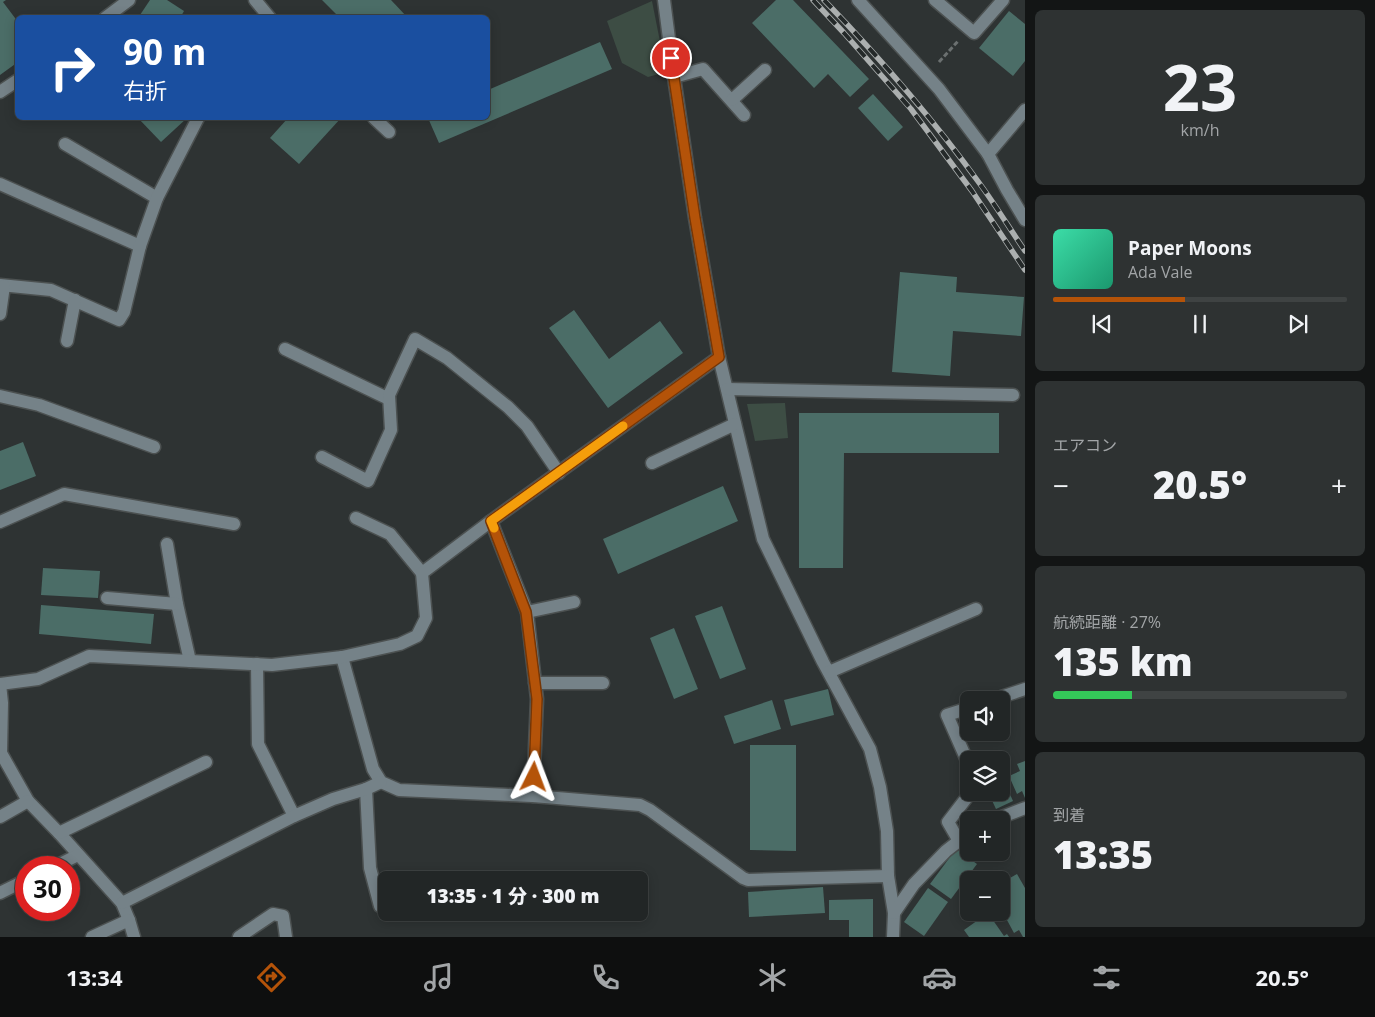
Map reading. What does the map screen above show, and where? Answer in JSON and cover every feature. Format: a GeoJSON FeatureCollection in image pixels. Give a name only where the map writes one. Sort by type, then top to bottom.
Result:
{"type":"FeatureCollection","features":[{"type":"Feature","properties":{"kind":"street"},"geometry":{"type":"LineString","coordinates":[[109,15],[129,0]]}},
{"type":"Feature","properties":{"kind":"street"},"geometry":{"type":"LineString","coordinates":[[255,0],[268,15]]}},
{"type":"Feature","properties":{"kind":"street"},"geometry":{"type":"LineString","coordinates":[[664,0],[695,218],[719,357],[763,540],[870,749],[884,810],[888,876],[894,913],[895,934]]}},
{"type":"Feature","properties":{"kind":"street"},"geometry":{"type":"LineString","coordinates":[[858,0],[939,89],[988,154],[1006,190],[1025,220]]}},
{"type":"Feature","properties":{"kind":"street"},"geometry":{"type":"LineString","coordinates":[[935,0],[974,33],[1002,0]]}},
{"type":"Feature","properties":{"kind":"street"},"geometry":{"type":"LineString","coordinates":[[674,77],[703,69],[744,115]]}},
{"type":"Feature","properties":{"kind":"street"},"geometry":{"type":"LineString","coordinates":[[732,100],[765,70]]}},
{"type":"Feature","properties":{"kind":"street"},"geometry":{"type":"LineString","coordinates":[[0,92],[15,82]]}},
{"type":"Feature","properties":{"kind":"street"},"geometry":{"type":"LineString","coordinates":[[988,154],[1025,110]]}},
{"type":"Feature","properties":{"kind":"street"},"geometry":{"type":"LineString","coordinates":[[0,314],[2,286],[51,290],[119,320],[124,312],[140,246],[157,198],[197,120]]}},
{"type":"Feature","properties":{"kind":"street"},"geometry":{"type":"LineString","coordinates":[[376,120],[389,132]]}},
{"type":"Feature","properties":{"kind":"street"},"geometry":{"type":"LineString","coordinates":[[65,144],[157,198]]}},
{"type":"Feature","properties":{"kind":"street"},"geometry":{"type":"LineString","coordinates":[[0,184],[140,246]]}},
{"type":"Feature","properties":{"kind":"street"},"geometry":{"type":"LineString","coordinates":[[67,342],[75,300]]}},
{"type":"Feature","properties":{"kind":"street"},"geometry":{"type":"LineString","coordinates":[[322,457],[368,481],[391,430],[389,395],[415,339],[446,358],[508,407],[528,426],[559,472]]}},
{"type":"Feature","properties":{"kind":"street"},"geometry":{"type":"LineString","coordinates":[[285,348],[389,399]]}},
{"type":"Feature","properties":{"kind":"street"},"geometry":{"type":"LineString","coordinates":[[422,573],[719,357]]}},
{"type":"Feature","properties":{"kind":"street"},"geometry":{"type":"LineString","coordinates":[[727,389],[1013,395]]}},
{"type":"Feature","properties":{"kind":"street"},"geometry":{"type":"LineString","coordinates":[[0,396],[39,405],[154,447]]}},
{"type":"Feature","properties":{"kind":"street"},"geometry":{"type":"LineString","coordinates":[[652,463],[735,424]]}},
{"type":"Feature","properties":{"kind":"street"},"geometry":{"type":"LineString","coordinates":[[0,522],[64,494],[234,524]]}},
{"type":"Feature","properties":{"kind":"street"},"geometry":{"type":"LineString","coordinates":[[134,937],[122,903],[28,801],[1,753],[0,684],[38,679],[88,656],[272,665],[342,657],[400,644],[417,636],[426,618],[422,573],[390,534],[356,518]]}},
{"type":"Feature","properties":{"kind":"street"},"geometry":{"type":"LineString","coordinates":[[491,521],[526,612],[537,699],[533,796]]}},
{"type":"Feature","properties":{"kind":"street"},"geometry":{"type":"LineString","coordinates":[[167,544],[177,604],[190,661]]}},
{"type":"Feature","properties":{"kind":"street"},"geometry":{"type":"LineString","coordinates":[[107,598],[177,604]]}},
{"type":"Feature","properties":{"kind":"street"},"geometry":{"type":"LineString","coordinates":[[526,612],[574,602]]}},
{"type":"Feature","properties":{"kind":"street"},"geometry":{"type":"LineString","coordinates":[[829,672],[976,609]]}},
{"type":"Feature","properties":{"kind":"street"},"geometry":{"type":"LineString","coordinates":[[342,657],[373,769],[381,782],[399,790],[533,796],[640,805],[650,810],[748,880],[888,876]]}},
{"type":"Feature","properties":{"kind":"street"},"geometry":{"type":"LineString","coordinates":[[257,664],[258,744],[294,816]]}},
{"type":"Feature","properties":{"kind":"street"},"geometry":{"type":"LineString","coordinates":[[535,683],[603,683]]}},
{"type":"Feature","properties":{"kind":"street"},"geometry":{"type":"LineString","coordinates":[[1010,694],[1025,689]]}},
{"type":"Feature","properties":{"kind":"street"},"geometry":{"type":"LineString","coordinates":[[960,711],[947,715],[963,751]]}},
{"type":"Feature","properties":{"kind":"street"},"geometry":{"type":"LineString","coordinates":[[59,833],[206,762]]}},
{"type":"Feature","properties":{"kind":"street"},"geometry":{"type":"LineString","coordinates":[[122,903],[294,816],[333,799],[381,782]]}},
{"type":"Feature","properties":{"kind":"street"},"geometry":{"type":"LineString","coordinates":[[366,788],[370,868],[378,898]]}},
{"type":"Feature","properties":{"kind":"street"},"geometry":{"type":"LineString","coordinates":[[0,817],[28,801]]}},
{"type":"Feature","properties":{"kind":"street"},"geometry":{"type":"LineString","coordinates":[[960,833],[948,822],[965,801]]}},
{"type":"Feature","properties":{"kind":"street"},"geometry":{"type":"LineString","coordinates":[[1010,814],[1025,808]]}},
{"type":"Feature","properties":{"kind":"street"},"geometry":{"type":"LineString","coordinates":[[894,913],[914,884],[946,851],[960,840]]}},
{"type":"Feature","properties":{"kind":"street"},"geometry":{"type":"LineString","coordinates":[[0,893],[15,886]]}},
{"type":"Feature","properties":{"kind":"street"},"geometry":{"type":"LineString","coordinates":[[239,937],[272,914],[282,916],[286,937]]}},
{"type":"Feature","properties":{"kind":"street"},"geometry":{"type":"LineString","coordinates":[[92,937],[129,920]]}},
{"type":"Feature","properties":{"kind":"path"},"geometry":{"type":"LineString","coordinates":[[939,62],[959,39],[960,34]]}},
{"type":"Feature","properties":{"kind":"green space"},"geometry":{"type":"Polygon","coordinates":[[[652,1],[666,72],[648,77],[622,63],[607,21],[652,1]]]}},
{"type":"Feature","properties":{"kind":"green space"},"geometry":{"type":"Polygon","coordinates":[[[785,403],[788,438],[755,441],[747,404],[785,403]]]}},
{"type":"Feature","properties":{"kind":"building"},"geometry":{"type":"Polygon","coordinates":[[[0,0],[6,0],[3,2],[15,18],[15,64],[0,75],[0,0]]]}},
{"type":"Feature","properties":{"kind":"building"},"geometry":{"type":"Polygon","coordinates":[[[150,0],[167,0],[184,11],[182,15],[140,15],[150,0]]]}},
{"type":"Feature","properties":{"kind":"building"},"geometry":{"type":"Polygon","coordinates":[[[322,0],[391,0],[405,15],[337,15],[322,0]]]}},
{"type":"Feature","properties":{"kind":"building"},"geometry":{"type":"Polygon","coordinates":[[[776,0],[793,0],[869,79],[850,97],[828,74],[814,88],[752,23],[776,0]]]}},
{"type":"Feature","properties":{"kind":"building"},"geometry":{"type":"Polygon","coordinates":[[[1009,11],[1025,24],[1025,61],[1013,76],[979,48],[1009,11]]]}},
{"type":"Feature","properties":{"kind":"building"},"geometry":{"type":"Polygon","coordinates":[[[600,42],[612,69],[439,143],[429,120],[490,120],[490,89],[600,42]]]}},
{"type":"Feature","properties":{"kind":"building"},"geometry":{"type":"Polygon","coordinates":[[[873,94],[903,127],[888,141],[858,108],[873,94]]]}},
{"type":"Feature","properties":{"kind":"building"},"geometry":{"type":"Polygon","coordinates":[[[140,120],[185,120],[161,142],[140,120]]]}},
{"type":"Feature","properties":{"kind":"building"},"geometry":{"type":"Polygon","coordinates":[[[286,120],[339,120],[299,164],[270,138],[286,120]]]}},
{"type":"Feature","properties":{"kind":"building"},"geometry":{"type":"Polygon","coordinates":[[[900,272],[957,277],[956,292],[1024,297],[1021,336],[953,331],[950,376],[892,372],[900,272]]]}},
{"type":"Feature","properties":{"kind":"building"},"geometry":{"type":"Polygon","coordinates":[[[574,310],[609,359],[660,321],[683,353],[608,408],[549,328],[574,310]]]}},
{"type":"Feature","properties":{"kind":"building"},"geometry":{"type":"Polygon","coordinates":[[[799,413],[999,413],[999,453],[844,453],[843,568],[799,568],[799,413]]]}},
{"type":"Feature","properties":{"kind":"building"},"geometry":{"type":"Polygon","coordinates":[[[23,442],[36,476],[0,490],[0,451],[23,442]]]}},
{"type":"Feature","properties":{"kind":"building"},"geometry":{"type":"Polygon","coordinates":[[[723,486],[738,521],[618,574],[603,539],[723,486]]]}},
{"type":"Feature","properties":{"kind":"building"},"geometry":{"type":"Polygon","coordinates":[[[43,568],[100,571],[98,598],[41,595],[43,568]]]}},
{"type":"Feature","properties":{"kind":"building"},"geometry":{"type":"Polygon","coordinates":[[[41,605],[154,614],[151,644],[39,634],[41,605]]]}},
{"type":"Feature","properties":{"kind":"building"},"geometry":{"type":"Polygon","coordinates":[[[722,606],[746,669],[720,679],[695,616],[722,606]]]}},
{"type":"Feature","properties":{"kind":"building"},"geometry":{"type":"Polygon","coordinates":[[[674,628],[698,689],[674,699],[650,638],[674,628]]]}},
{"type":"Feature","properties":{"kind":"building"},"geometry":{"type":"Polygon","coordinates":[[[828,689],[834,715],[791,726],[784,700],[828,689]]]}},
{"type":"Feature","properties":{"kind":"building"},"geometry":{"type":"Polygon","coordinates":[[[772,700],[781,729],[734,744],[724,716],[772,700]]]}},
{"type":"Feature","properties":{"kind":"building"},"geometry":{"type":"Polygon","coordinates":[[[750,745],[796,745],[796,851],[750,850],[750,745]]]}},
{"type":"Feature","properties":{"kind":"building"},"geometry":{"type":"Polygon","coordinates":[[[1025,761],[1025,798],[1022,791],[1017,794],[1010,778],[1010,776],[1020,771],[1017,764],[1025,761]]]}},
{"type":"Feature","properties":{"kind":"building"},"geometry":{"type":"Polygon","coordinates":[[[1010,794],[1013,801],[996,809],[992,801],[1010,801],[1010,794]]]}},
{"type":"Feature","properties":{"kind":"building"},"geometry":{"type":"Polygon","coordinates":[[[956,849],[960,852],[960,861],[973,861],[977,864],[972,871],[960,871],[960,887],[951,899],[930,884],[956,849]]]}},
{"type":"Feature","properties":{"kind":"building"},"geometry":{"type":"Polygon","coordinates":[[[1017,874],[1025,888],[1025,937],[1023,937],[1019,930],[1014,933],[1008,921],[1010,921],[1010,878],[1017,874]]]}},
{"type":"Feature","properties":{"kind":"building"},"geometry":{"type":"Polygon","coordinates":[[[823,887],[825,913],[749,917],[748,892],[823,887]]]}},
{"type":"Feature","properties":{"kind":"building"},"geometry":{"type":"Polygon","coordinates":[[[928,888],[948,902],[924,936],[904,922],[928,888]]]}},
{"type":"Feature","properties":{"kind":"building"},"geometry":{"type":"Polygon","coordinates":[[[873,899],[873,937],[849,937],[849,920],[829,920],[829,900],[873,899]]]}},
{"type":"Feature","properties":{"kind":"building"},"geometry":{"type":"Polygon","coordinates":[[[977,921],[994,921],[1004,936],[1007,934],[1009,937],[969,937],[964,930],[977,921]]]}},
{"type":"Feature","properties":{"kind":"railway"},"geometry":{"type":"LineString","coordinates":[[813,0],[911,109],[972,191],[1025,270]]}},
{"type":"Feature","properties":{"kind":"railway"},"geometry":{"type":"LineString","coordinates":[[824,0],[886,67],[944,136],[986,192],[1025,251]]}},
{"type":"Feature","properties":{"kind":"slow traffic"},"geometry":{"type":"LineString","coordinates":[[494,528],[491,521],[623,426]]}},
{"type":"Feature","properties":{"kind":"route"},"geometry":{"type":"LineString","coordinates":[[534,777],[537,699],[526,612],[491,521],[719,357],[695,218],[671,58]]}}]}
